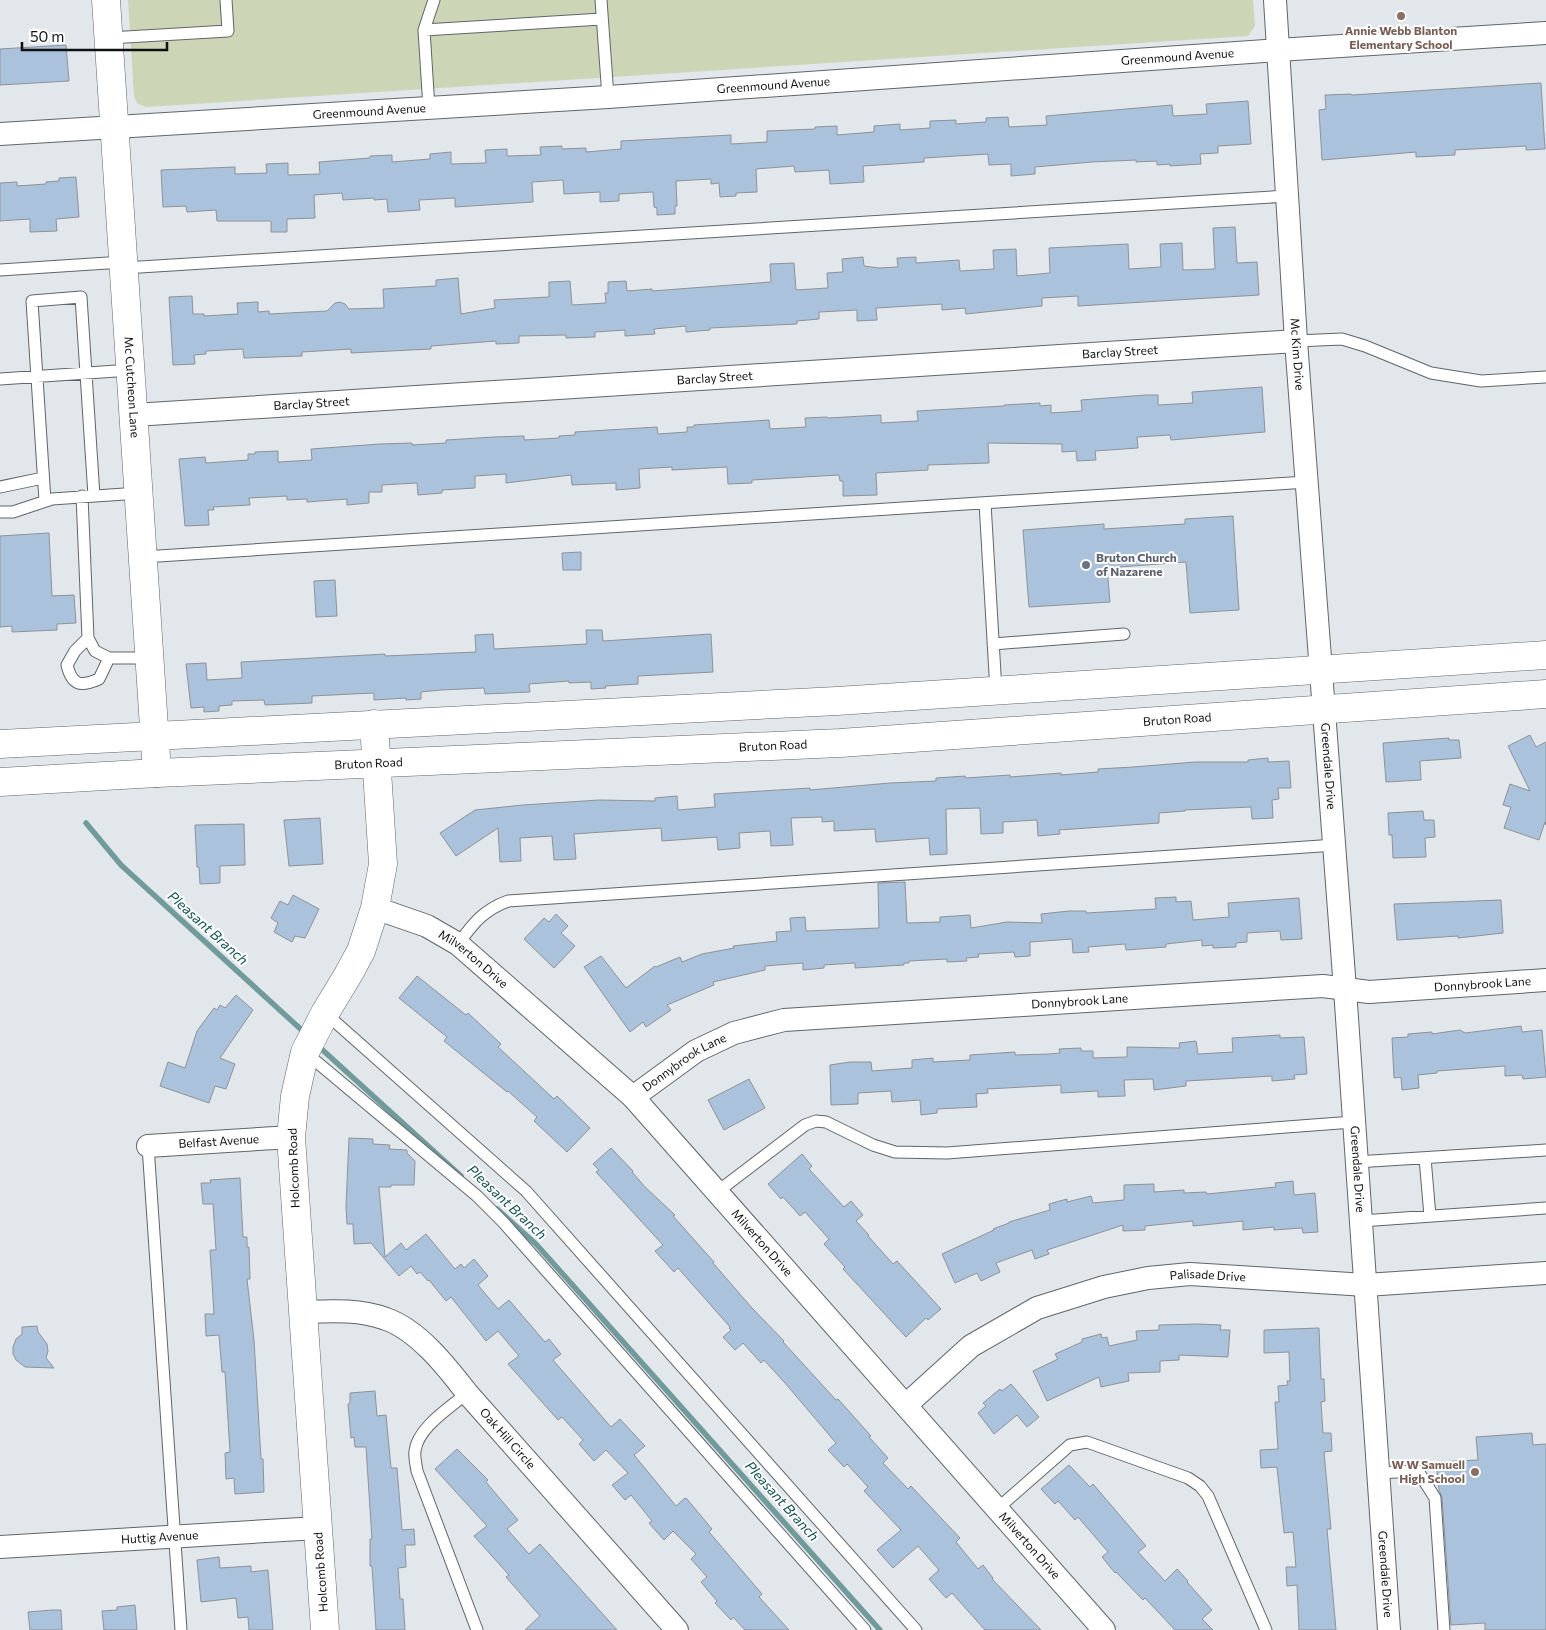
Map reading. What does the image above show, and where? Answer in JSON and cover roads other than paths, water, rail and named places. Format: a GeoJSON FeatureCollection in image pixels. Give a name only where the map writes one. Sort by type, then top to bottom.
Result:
{"type":"FeatureCollection","features":[{"type":"Feature","properties":{"kind":"main road","name":"Mc Cutcheon Lane"},"geometry":{"type":"LineString","coordinates":[[106,0],[158,773]]}},
{"type":"Feature","properties":{"kind":"main road"},"geometry":{"type":"LineString","coordinates":[[0,744],[837,701],[1546,655]]}},
{"type":"Feature","properties":{"kind":"main road","name":"Bruton Road"},"geometry":{"type":"LineString","coordinates":[[0,782],[158,773],[840,743],[1546,694]]}},
{"type":"Feature","properties":{"kind":"main road"},"geometry":{"type":"LineString","coordinates":[[837,701],[840,743]]}},
{"type":"Feature","properties":{"kind":"main road","name":"Holcomb Road"},"geometry":{"type":"LineString","coordinates":[[325,1630],[291,1137],[295,1096],[305,1052],[361,951],[375,908],[383,864],[374,724]]}},
{"type":"Feature","properties":{"kind":"street","name":"Mc Kim Drive"},"geometry":{"type":"LineString","coordinates":[[1275,0],[1296,340],[1324,708]]}},
{"type":"Feature","properties":{"kind":"street","name":"Greenmound Avenue"},"geometry":{"type":"LineString","coordinates":[[0,134],[608,97],[1546,33]]}},
{"type":"Feature","properties":{"kind":"street","name":"Barclay Street"},"geometry":{"type":"LineString","coordinates":[[134,415],[1296,340]]}},
{"type":"Feature","properties":{"kind":"street","name":"Greendale Drive"},"geometry":{"type":"LineString","coordinates":[[1324,708],[1389,1630]]}},
{"type":"Feature","properties":{"kind":"street","name":"Milverton Drive"},"geometry":{"type":"LineString","coordinates":[[375,908],[427,926],[458,944],[632,1097],[1104,1630]]}},
{"type":"Feature","properties":{"kind":"street","name":"Donnybrook Lane"},"geometry":{"type":"LineString","coordinates":[[632,1097],[696,1051],[734,1033],[784,1020],[1323,986],[1369,992],[1546,980]]}},
{"type":"Feature","properties":{"kind":"street","name":"Belfast Avenue"},"geometry":{"type":"LineString","coordinates":[[148,1146],[291,1137]]}},
{"type":"Feature","properties":{"kind":"street","name":"Palisade Drive"},"geometry":{"type":"LineString","coordinates":[[906,1406],[972,1346],[1037,1308],[1104,1287],[1148,1278],[1190,1274],[1366,1285],[1546,1273]]}},
{"type":"Feature","properties":{"kind":"street","name":"Oak Hill Circle"},"geometry":{"type":"LineString","coordinates":[[303,1312],[335,1310],[361,1313],[387,1319],[409,1332],[445,1366],[677,1630]]}},
{"type":"Feature","properties":{"kind":"street","name":"Huttig Avenue"},"geometry":{"type":"LineString","coordinates":[[0,1547],[318,1528]]}},
{"type":"Feature","properties":{"kind":"lane"},"geometry":{"type":"LineString","coordinates":[[109,38],[228,31],[226,0]]}},
{"type":"Feature","properties":{"kind":"lane"},"geometry":{"type":"LineString","coordinates":[[429,108],[424,30],[434,0]]}},
{"type":"Feature","properties":{"kind":"lane"},"geometry":{"type":"LineString","coordinates":[[601,0],[608,97]]}},
{"type":"Feature","properties":{"kind":"lane"},"geometry":{"type":"LineString","coordinates":[[424,30],[602,19]]}},
{"type":"Feature","properties":{"kind":"lane"},"geometry":{"type":"LineString","coordinates":[[0,270],[123,265],[1288,196]]}},
{"type":"Feature","properties":{"kind":"lane"},"geometry":{"type":"LineString","coordinates":[[45,501],[32,301],[81,297],[94,496]]}},
{"type":"Feature","properties":{"kind":"lane"},"geometry":{"type":"LineString","coordinates":[[1296,340],[1342,339],[1365,346],[1431,373],[1481,381],[1546,377]]}},
{"type":"Feature","properties":{"kind":"lane"},"geometry":{"type":"LineString","coordinates":[[0,379],[132,370]]}},
{"type":"Feature","properties":{"kind":"lane"},"geometry":{"type":"LineString","coordinates":[[0,487],[43,478]]}},
{"type":"Feature","properties":{"kind":"lane"},"geometry":{"type":"LineString","coordinates":[[143,557],[1307,482]]}},
{"type":"Feature","properties":{"kind":"lane"},"geometry":{"type":"LineString","coordinates":[[0,512],[13,512],[45,501],[82,496],[139,493]]}},
{"type":"Feature","properties":{"kind":"lane"},"geometry":{"type":"LineString","coordinates":[[82,496],[88,638],[95,651],[109,658],[149,658]]}},
{"type":"Feature","properties":{"kind":"lane"},"geometry":{"type":"LineString","coordinates":[[985,503],[996,691]]}},
{"type":"Feature","properties":{"kind":"lane"},"geometry":{"type":"LineString","coordinates":[[994,644],[1124,634]]}},
{"type":"Feature","properties":{"kind":"lane"},"geometry":{"type":"LineString","coordinates":[[88,638],[75,651],[67,665],[70,676],[77,683],[86,684],[99,679],[109,658]]}},
{"type":"Feature","properties":{"kind":"lane"},"geometry":{"type":"LineString","coordinates":[[458,944],[480,916],[497,905],[508,901],[1334,845]]}},
{"type":"Feature","properties":{"kind":"lane"},"geometry":{"type":"LineString","coordinates":[[322,1019],[526,1190],[916,1630]]}},
{"type":"Feature","properties":{"kind":"lane"},"geometry":{"type":"LineString","coordinates":[[305,1052],[477,1196],[503,1222],[865,1630]]}},
{"type":"Feature","properties":{"kind":"lane"},"geometry":{"type":"LineString","coordinates":[[717,1192],[805,1125],[816,1121],[826,1122],[873,1145],[895,1152],[938,1153],[1353,1122]]}},
{"type":"Feature","properties":{"kind":"lane"},"geometry":{"type":"LineString","coordinates":[[148,1146],[181,1630]]}},
{"type":"Feature","properties":{"kind":"lane"},"geometry":{"type":"LineString","coordinates":[[1356,1162],[1546,1150]]}},
{"type":"Feature","properties":{"kind":"lane"},"geometry":{"type":"LineString","coordinates":[[1425,1158],[1430,1216]]}},
{"type":"Feature","properties":{"kind":"lane"},"geometry":{"type":"LineString","coordinates":[[1361,1222],[1546,1208]]}},
{"type":"Feature","properties":{"kind":"lane"},"geometry":{"type":"LineString","coordinates":[[467,1393],[426,1428],[418,1440],[415,1452],[417,1471],[477,1630]]}},
{"type":"Feature","properties":{"kind":"lane"},"geometry":{"type":"LineString","coordinates":[[997,1509],[1070,1445],[1087,1442],[1188,1478],[1200,1486],[1208,1496],[1266,1630]]}},
{"type":"Feature","properties":{"kind":"lane"},"geometry":{"type":"LineString","coordinates":[[1377,1472],[1418,1471],[1435,1498],[1444,1630]]}},
{"type":"Feature","properties":{"kind":"waterway","name":"Pleasant Branch"},"geometry":{"type":"LineString","coordinates":[[86,823],[121,865],[306,1034]]}},
{"type":"Feature","properties":{"kind":"waterway","name":"Pleasant Branch"},"geometry":{"type":"LineString","coordinates":[[316,1044],[461,1176]]}},
{"type":"Feature","properties":{"kind":"waterway","name":"Pleasant Branch"},"geometry":{"type":"LineString","coordinates":[[497,1209],[536,1244],[880,1630]]}},
{"type":"Feature","properties":{"kind":"place","name":"Annie Webb Blanton Elementary School"},"geometry":{"type":"Point","coordinates":[1401,16]}},
{"type":"Feature","properties":{"kind":"place","name":"Bruton Church of Nazarene"},"geometry":{"type":"Point","coordinates":[1086,565]}},
{"type":"Feature","properties":{"kind":"place","name":"W W Samuell High School"},"geometry":{"type":"Point","coordinates":[1475,1472]}}]}
